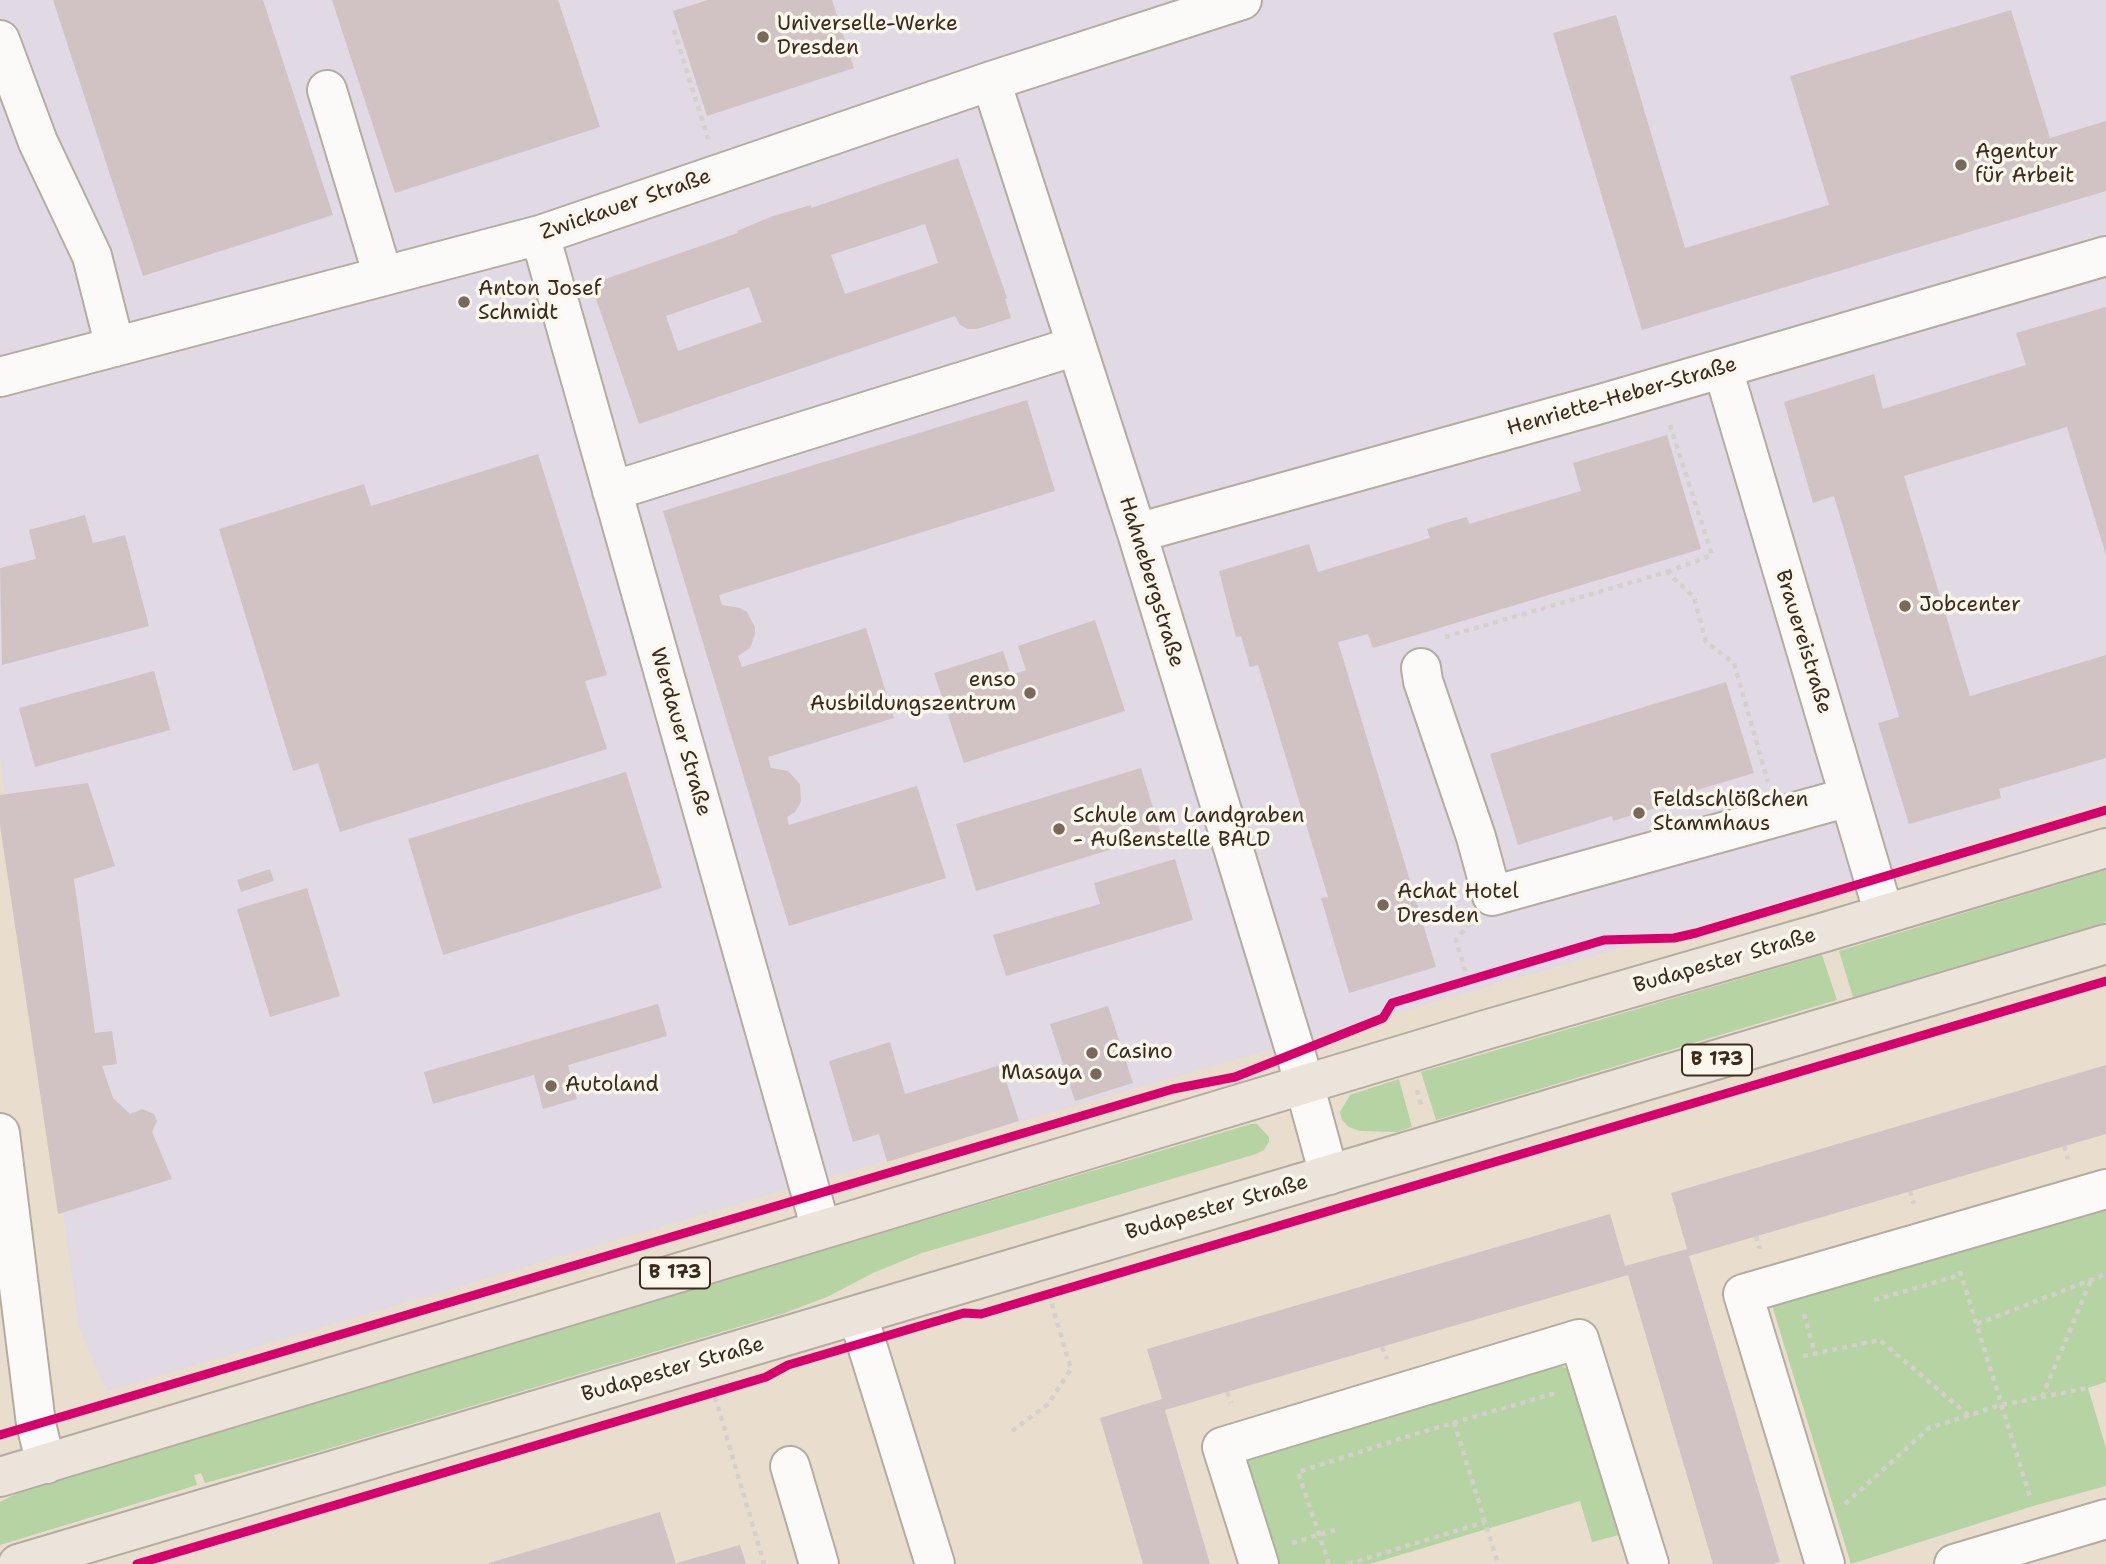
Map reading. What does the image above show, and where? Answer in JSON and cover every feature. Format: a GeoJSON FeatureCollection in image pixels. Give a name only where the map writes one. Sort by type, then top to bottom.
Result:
{"type":"FeatureCollection","features":[{"type":"Feature","properties":{"kind":"main road","name":"Budapester Straße"},"geometry":{"type":"LineString","coordinates":[[0,1476],[821,1228],[2106,848]]}},
{"type":"Feature","properties":{"kind":"main road","name":"Budapester Straße"},"geometry":{"type":"LineString","coordinates":[[18,1564],[2106,944]]}},
{"type":"Feature","properties":{"kind":"street","name":"Zwickauer Straße"},"geometry":{"type":"LineString","coordinates":[[0,377],[540,234],[991,81],[1242,0]]}},
{"type":"Feature","properties":{"kind":"street"},"geometry":{"type":"LineString","coordinates":[[0,40],[38,142],[92,256],[115,347]]}},
{"type":"Feature","properties":{"kind":"street","name":"Hahnebergstraße"},"geometry":{"type":"LineString","coordinates":[[991,81],[1137,533],[1304,1086]]}},
{"type":"Feature","properties":{"kind":"street"},"geometry":{"type":"LineString","coordinates":[[327,90],[383,276]]}},
{"type":"Feature","properties":{"kind":"street","name":"Werdauer Straße"},"geometry":{"type":"LineString","coordinates":[[540,234],[821,1228]]}},
{"type":"Feature","properties":{"kind":"street","name":"Henriette-Heber-Straße"},"geometry":{"type":"LineString","coordinates":[[1137,533],[1723,369],[2106,256]]}},
{"type":"Feature","properties":{"kind":"street"},"geometry":{"type":"LineString","coordinates":[[612,491],[1076,346]]}},
{"type":"Feature","properties":{"kind":"street","name":"Brauereistraße"},"geometry":{"type":"LineString","coordinates":[[1723,369],[1884,914]]}},
{"type":"Feature","properties":{"kind":"street"},"geometry":{"type":"LineString","coordinates":[[1421,668],[1423,681],[1476,836],[1492,896],[1849,797]]}},
{"type":"Feature","properties":{"kind":"street","name":"Budapester Straße"},"geometry":{"type":"LineString","coordinates":[[1304,1086],[1329,1175]]}},
{"type":"Feature","properties":{"kind":"street"},"geometry":{"type":"LineString","coordinates":[[0,1133],[36,1424],[46,1464]]}},
{"type":"Feature","properties":{"kind":"street"},"geometry":{"type":"LineString","coordinates":[[1825,1564],[1743,1294],[2106,1189]]}},
{"type":"Feature","properties":{"kind":"street"},"geometry":{"type":"LineString","coordinates":[[858,1316],[935,1564]]}},
{"type":"Feature","properties":{"kind":"street"},"geometry":{"type":"LineString","coordinates":[[1257,1559],[1222,1447],[1579,1339],[1649,1564]]}},
{"type":"Feature","properties":{"kind":"street"},"geometry":{"type":"LineString","coordinates":[[790,1466],[819,1564]]}},
{"type":"Feature","properties":{"kind":"street"},"geometry":{"type":"LineString","coordinates":[[1954,1564],[2035,1549],[2106,1519]]}},
{"type":"Feature","properties":{"kind":"path"},"geometry":{"type":"LineString","coordinates":[[674,30],[687,64],[697,103]]}},
{"type":"Feature","properties":{"kind":"path"},"geometry":{"type":"LineString","coordinates":[[1421,668],[1413,647],[1667,572],[1712,555],[1667,416]]}},
{"type":"Feature","properties":{"kind":"path"},"geometry":{"type":"LineString","coordinates":[[1667,572],[1694,597],[1706,642],[1734,663],[1778,816]]}},
{"type":"Feature","properties":{"kind":"path"},"geometry":{"type":"LineString","coordinates":[[1468,981],[1456,940],[1492,896]]}},
{"type":"Feature","properties":{"kind":"path"},"geometry":{"type":"LineString","coordinates":[[1416,1086],[1423,1113]]}},
{"type":"Feature","properties":{"kind":"path"},"geometry":{"type":"LineString","coordinates":[[2064,1146],[2070,1164]]}},
{"type":"Feature","properties":{"kind":"path"},"geometry":{"type":"LineString","coordinates":[[1910,1191],[1915,1208]]}},
{"type":"Feature","properties":{"kind":"path"},"geometry":{"type":"LineString","coordinates":[[1949,1234],[2001,1405],[2035,1549]]}},
{"type":"Feature","properties":{"kind":"path"},"geometry":{"type":"LineString","coordinates":[[1977,1324],[2106,1274]]}},
{"type":"Feature","properties":{"kind":"path"},"geometry":{"type":"LineString","coordinates":[[1870,1301],[1961,1275]]}},
{"type":"Feature","properties":{"kind":"path"},"geometry":{"type":"LineString","coordinates":[[2042,1396],[2092,1279]]}},
{"type":"Feature","properties":{"kind":"path"},"geometry":{"type":"LineString","coordinates":[[1012,1431],[1048,1404],[1071,1369],[1049,1294]]}},
{"type":"Feature","properties":{"kind":"path"},"geometry":{"type":"LineString","coordinates":[[1805,1320],[1818,1316]]}},
{"type":"Feature","properties":{"kind":"path"},"geometry":{"type":"LineString","coordinates":[[1765,1364],[1880,1340],[1969,1415]]}},
{"type":"Feature","properties":{"kind":"path"},"geometry":{"type":"LineString","coordinates":[[1814,1527],[1835,1513],[1929,1428],[2001,1405],[2088,1388]]}},
{"type":"Feature","properties":{"kind":"path"},"geometry":{"type":"LineString","coordinates":[[714,1392],[764,1564]]}},
{"type":"Feature","properties":{"kind":"path"},"geometry":{"type":"LineString","coordinates":[[1454,1422],[1498,1564]]}},
{"type":"Feature","properties":{"kind":"path"},"geometry":{"type":"LineString","coordinates":[[1298,1472],[1329,1564]]}},
{"type":"Feature","properties":{"kind":"path"},"geometry":{"type":"LineString","coordinates":[[1348,1564],[1485,1522]]}},
{"type":"Feature","properties":{"kind":"path"},"geometry":{"type":"LineString","coordinates":[[1257,1559],[1338,1529]]}},
{"type":"Feature","properties":{"kind":"shaded area"},"geometry":{"type":"Polygon","coordinates":[[[0,0],[2106,0],[2106,801],[1801,896],[811,1182],[107,1391],[79,1328],[0,755],[0,0]]]}},
{"type":"Feature","properties":{"kind":"green space"},"geometry":{"type":"Polygon","coordinates":[[[2106,870],[2106,922],[1853,997],[1839,951],[2106,870]]]}},
{"type":"Feature","properties":{"kind":"green space"},"geometry":{"type":"Polygon","coordinates":[[[1822,955],[1837,1000],[1436,1120],[1421,1072],[1822,955]]]}},
{"type":"Feature","properties":{"kind":"green space"},"geometry":{"type":"Polygon","coordinates":[[[1399,1079],[1412,1127],[1397,1132],[1360,1131],[1349,1127],[1342,1120],[1340,1112],[1350,1095],[1399,1079]]]}},
{"type":"Feature","properties":{"kind":"green space"},"geometry":{"type":"Polygon","coordinates":[[[1257,1124],[1269,1137],[1264,1150],[1256,1154],[922,1253],[873,1273],[827,1297],[782,1314],[205,1483],[201,1473],[194,1475],[197,1485],[0,1545],[0,1502],[35,1484],[1257,1124]]]}},
{"type":"Feature","properties":{"kind":"green space"},"geometry":{"type":"Polygon","coordinates":[[[2106,1201],[2106,1382],[2088,1388],[2106,1448],[2106,1486],[2033,1506],[1851,1564],[1771,1302],[2106,1201]]]}},
{"type":"Feature","properties":{"kind":"green space"},"geometry":{"type":"Polygon","coordinates":[[[1558,1364],[1575,1373],[1627,1533],[1592,1542],[1580,1501],[1370,1564],[1272,1564],[1239,1459],[1558,1364]]]}},
{"type":"Feature","properties":{"kind":"building"},"geometry":{"type":"Polygon","coordinates":[[[53,0],[263,0],[333,215],[143,276],[53,0]]]}},
{"type":"Feature","properties":{"kind":"building"},"geometry":{"type":"Polygon","coordinates":[[[332,0],[558,0],[600,127],[395,193],[332,0]]]}},
{"type":"Feature","properties":{"kind":"building","name":"Universelle-Werke Dresden"},"geometry":{"type":"Polygon","coordinates":[[[708,0],[832,0],[854,68],[707,116],[673,11],[708,0]]]}},
{"type":"Feature","properties":{"kind":"building","name":"Agentur für Arbeit"},"geometry":{"type":"Polygon","coordinates":[[[2011,10],[2050,138],[2106,121],[2106,191],[1642,330],[1553,33],[1616,15],[1685,248],[1829,205],[1790,76],[2011,10]]]}},
{"type":"Feature","properties":{"kind":"building"},"geometry":{"type":"Polygon","coordinates":[[[958,158],[1007,298],[1005,299],[1011,318],[977,329],[968,329],[960,325],[955,316],[639,424],[591,284],[738,233],[737,231],[773,216],[811,205],[811,208],[958,158]],[[925,224],[831,255],[845,294],[938,263],[925,224]],[[749,287],[666,316],[678,351],[762,322],[749,287]]]}},
{"type":"Feature","properties":{"kind":"building","name":"Jobcenter"},"geometry":{"type":"Polygon","coordinates":[[[2106,307],[2106,555],[2067,427],[1904,476],[1970,696],[2106,655],[2106,758],[1999,789],[2001,798],[1909,824],[1878,723],[1899,717],[1834,496],[1813,503],[1784,402],[1874,374],[1883,409],[2026,365],[2016,333],[2106,307]]]}},
{"type":"Feature","properties":{"kind":"building"},"geometry":{"type":"Polygon","coordinates":[[[1027,400],[1055,491],[719,595],[722,605],[747,612],[755,627],[750,648],[738,656],[742,667],[866,628],[894,718],[768,757],[771,768],[788,771],[800,784],[801,802],[795,812],[787,817],[789,825],[917,786],[946,878],[789,926],[663,511],[1027,400]]]}},
{"type":"Feature","properties":{"kind":"building"},"geometry":{"type":"Polygon","coordinates":[[[1667,435],[1701,549],[1373,648],[1368,634],[1338,642],[1436,967],[1349,993],[1321,898],[1328,897],[1258,665],[1250,667],[1241,636],[1236,637],[1219,571],[1309,544],[1318,572],[1430,538],[1427,529],[1445,523],[1467,517],[1469,524],[1581,491],[1573,463],[1667,435]]]}},
{"type":"Feature","properties":{"kind":"building"},"geometry":{"type":"Polygon","coordinates":[[[538,454],[607,675],[585,681],[607,749],[340,832],[318,763],[293,771],[219,529],[364,484],[371,506],[538,454]]]}},
{"type":"Feature","properties":{"kind":"building"},"geometry":{"type":"Polygon","coordinates":[[[85,515],[93,543],[125,535],[149,626],[2,665],[0,568],[36,559],[29,530],[85,515]]]}},
{"type":"Feature","properties":{"kind":"building","name":"enso Ausbildungszentrum"},"geometry":{"type":"Polygon","coordinates":[[[1095,620],[1125,711],[964,763],[934,673],[1003,651],[1011,675],[1026,670],[1018,646],[1095,620]]]}},
{"type":"Feature","properties":{"kind":"building"},"geometry":{"type":"Polygon","coordinates":[[[154,671],[170,730],[35,767],[19,708],[154,671]]]}},
{"type":"Feature","properties":{"kind":"building"},"geometry":{"type":"Polygon","coordinates":[[[1726,682],[1754,773],[1660,801],[1662,806],[1613,821],[1612,816],[1518,845],[1490,754],[1726,682]]]}},
{"type":"Feature","properties":{"kind":"building","name":"Schule am Landgraben - Außenstelle BALD"},"geometry":{"type":"Polygon","coordinates":[[[1141,768],[1161,834],[976,891],[956,824],[1141,768]]]}},
{"type":"Feature","properties":{"kind":"building"},"geometry":{"type":"Polygon","coordinates":[[[626,772],[662,888],[443,955],[408,839],[626,772]]]}},
{"type":"Feature","properties":{"kind":"building"},"geometry":{"type":"Polygon","coordinates":[[[88,783],[115,866],[74,879],[95,1033],[112,1031],[117,1064],[102,1066],[113,1098],[130,1114],[142,1109],[154,1114],[157,1121],[152,1132],[172,1179],[58,1214],[0,825],[0,795],[88,783]]]}},
{"type":"Feature","properties":{"kind":"building","name":"Schule am Landgraben - Außenstelle BALD"},"geometry":{"type":"Polygon","coordinates":[[[1175,859],[1193,920],[1006,976],[993,935],[1100,904],[1094,883],[1175,859]]]}},
{"type":"Feature","properties":{"kind":"building"},"geometry":{"type":"Polygon","coordinates":[[[270,869],[274,881],[241,892],[237,880],[270,869]]]}},
{"type":"Feature","properties":{"kind":"building"},"geometry":{"type":"Polygon","coordinates":[[[307,888],[340,996],[270,1017],[237,909],[307,888]]]}},
{"type":"Feature","properties":{"kind":"building"},"geometry":{"type":"Polygon","coordinates":[[[658,1004],[667,1036],[568,1065],[577,1099],[543,1109],[534,1075],[433,1104],[424,1072],[658,1004]]]}},
{"type":"Feature","properties":{"kind":"building","name":"Casino"},"geometry":{"type":"Polygon","coordinates":[[[1108,1006],[1133,1083],[1075,1101],[1050,1024],[1108,1006]]]}},
{"type":"Feature","properties":{"kind":"building"},"geometry":{"type":"Polygon","coordinates":[[[890,1042],[905,1094],[1001,1065],[1019,1121],[887,1162],[879,1134],[853,1142],[829,1061],[890,1042]]]}},
{"type":"Feature","properties":{"kind":"building"},"geometry":{"type":"Polygon","coordinates":[[[2106,1065],[2106,1134],[1689,1256],[1780,1562],[1713,1564],[1628,1275],[1165,1410],[1210,1564],[1143,1564],[1100,1418],[1162,1399],[1147,1349],[1610,1214],[1625,1266],[1687,1249],[1671,1193],[2106,1065]]]}},
{"type":"Feature","properties":{"kind":"building"},"geometry":{"type":"Polygon","coordinates":[[[660,1512],[676,1564],[489,1564],[489,1563],[660,1512]]]}},
{"type":"Feature","properties":{"kind":"building"},"geometry":{"type":"Polygon","coordinates":[[[740,1545],[746,1564],[677,1564],[677,1563],[740,1545]]]}},
{"type":"Feature","properties":{"kind":"cycle path"},"geometry":{"type":"LineString","coordinates":[[0,1435],[1173,1089],[1235,1077],[1383,1018],[1392,1003],[1604,940],[1674,938],[1696,933],[2106,810]]}},
{"type":"Feature","properties":{"kind":"cycle path"},"geometry":{"type":"LineString","coordinates":[[137,1564],[766,1377],[788,1365],[964,1313],[981,1314],[2106,981]]}},
{"type":"Feature","properties":{"kind":"place","name":"Universelle-Werke Dresden"},"geometry":{"type":"Point","coordinates":[763,37]}},
{"type":"Feature","properties":{"kind":"place","name":"Agentur für Arbeit"},"geometry":{"type":"Point","coordinates":[1961,165]}},
{"type":"Feature","properties":{"kind":"place","name":"Anton Josef Schmidt"},"geometry":{"type":"Point","coordinates":[464,302]}},
{"type":"Feature","properties":{"kind":"place","name":"Jobcenter"},"geometry":{"type":"Point","coordinates":[1905,606]}},
{"type":"Feature","properties":{"kind":"place","name":"enso Ausbildungszentrum"},"geometry":{"type":"Point","coordinates":[1030,693]}},
{"type":"Feature","properties":{"kind":"place","name":"Feldschlößchen Stammhaus"},"geometry":{"type":"Point","coordinates":[1639,813]}},
{"type":"Feature","properties":{"kind":"place","name":"Schule am Landgraben - Außenstelle BALD"},"geometry":{"type":"Point","coordinates":[1059,829]}},
{"type":"Feature","properties":{"kind":"place","name":"Achat Hotel Dresden"},"geometry":{"type":"Point","coordinates":[1383,905]}},
{"type":"Feature","properties":{"kind":"place","name":"Casino"},"geometry":{"type":"Point","coordinates":[1092,1053]}},
{"type":"Feature","properties":{"kind":"place","name":"Masaya"},"geometry":{"type":"Point","coordinates":[1096,1074]}},
{"type":"Feature","properties":{"kind":"place","name":"Autoland"},"geometry":{"type":"Point","coordinates":[551,1086]}}]}
